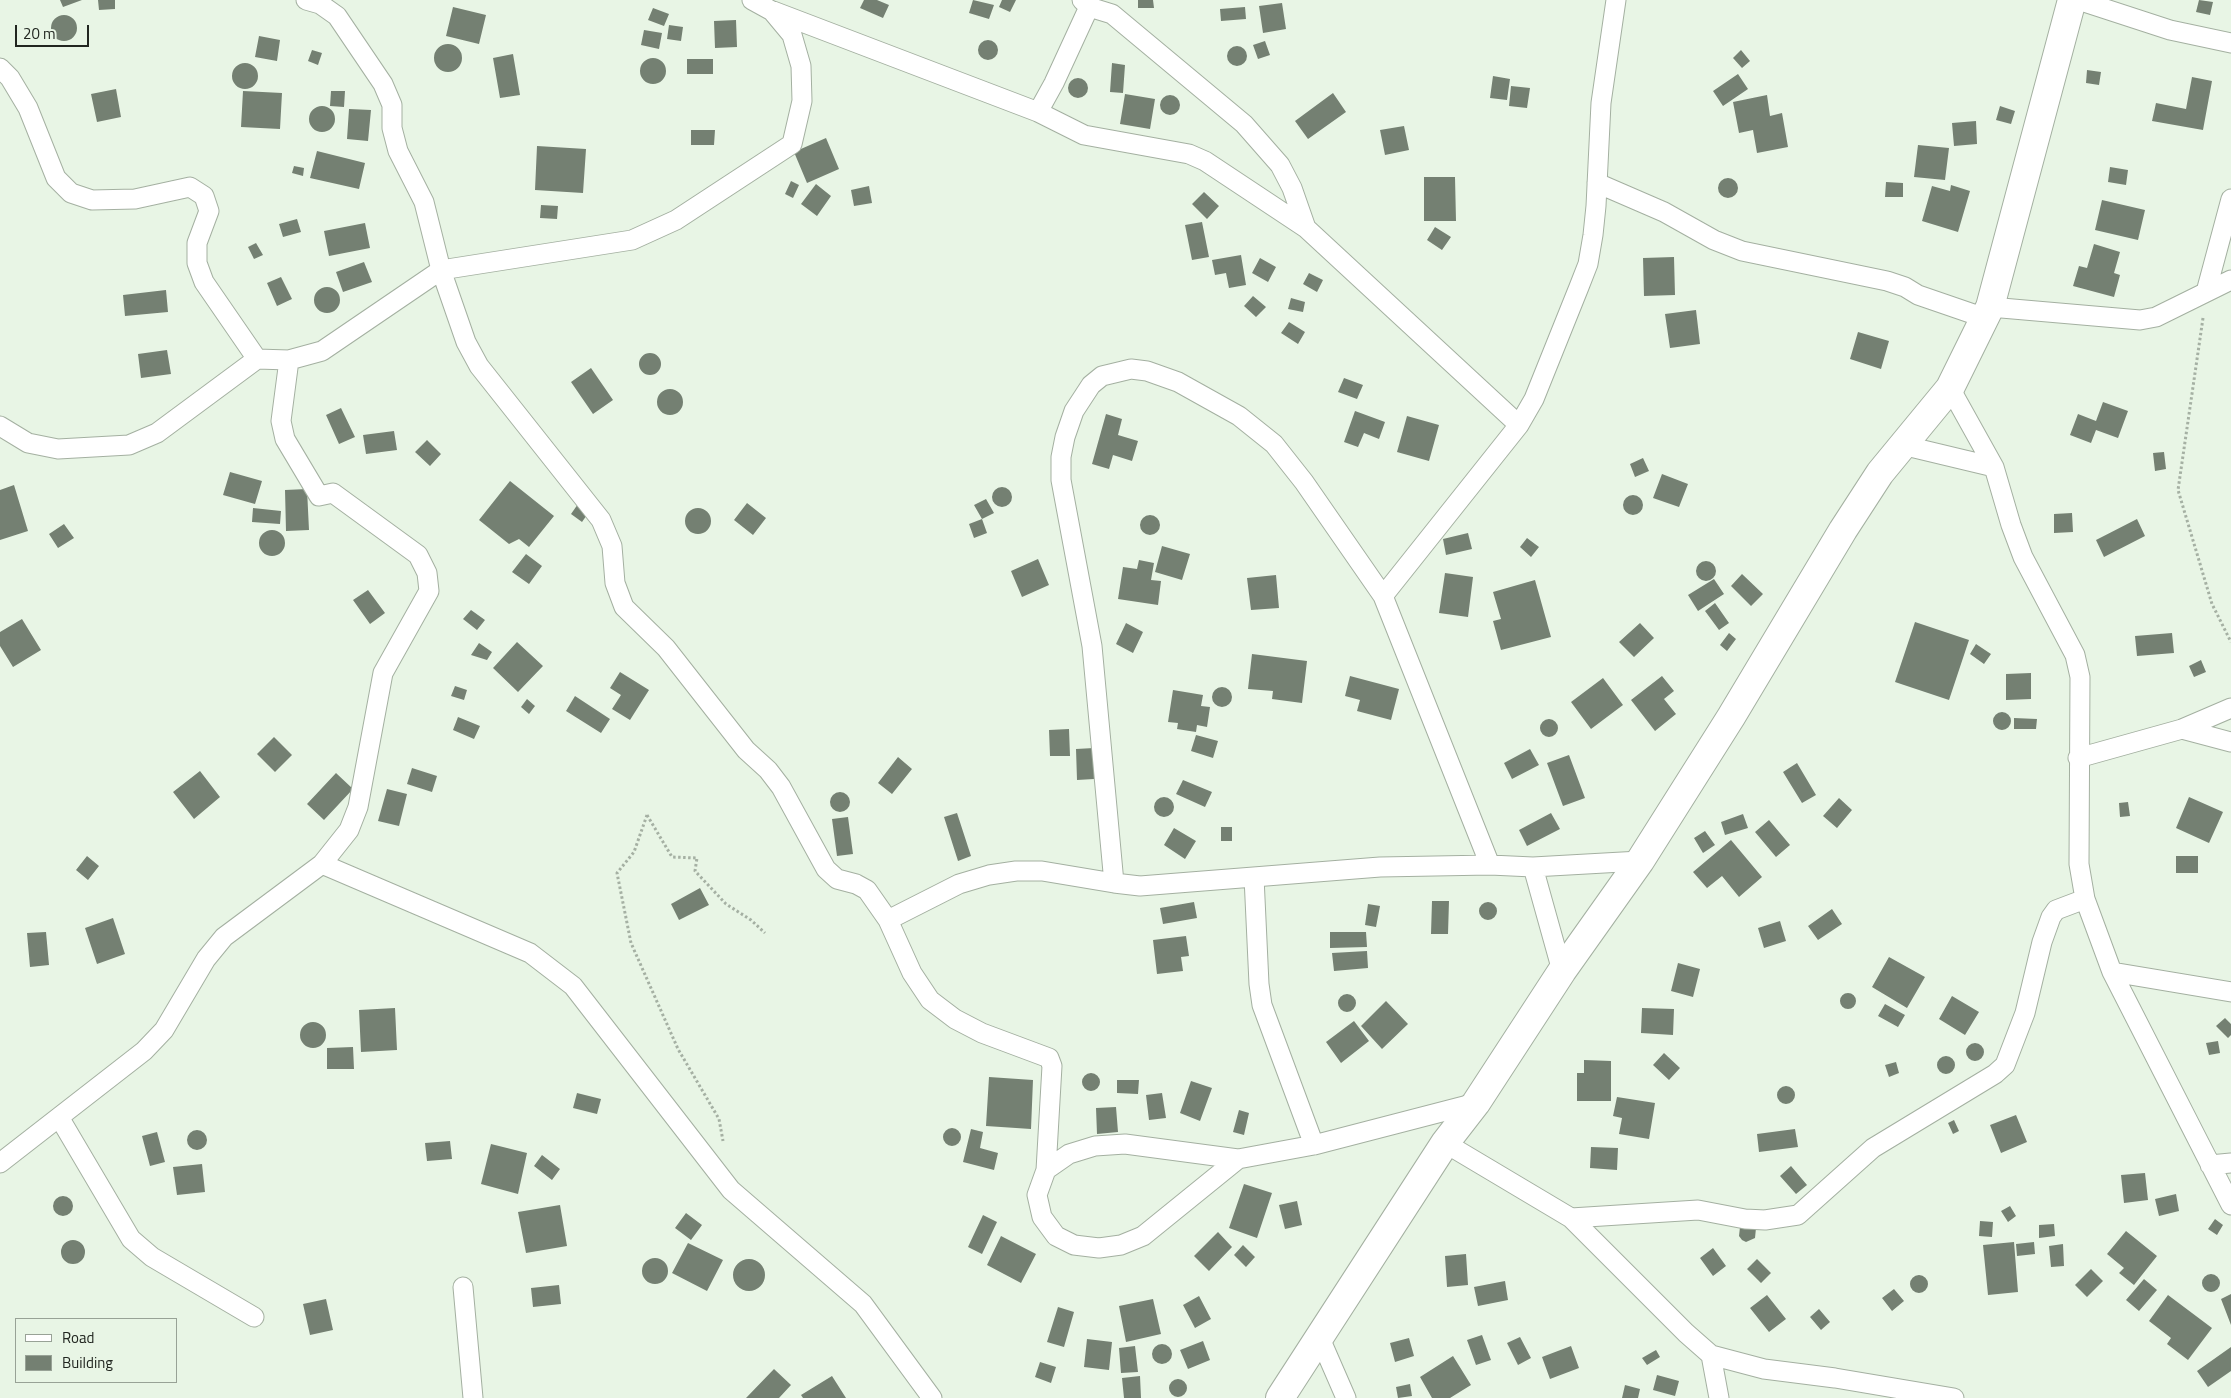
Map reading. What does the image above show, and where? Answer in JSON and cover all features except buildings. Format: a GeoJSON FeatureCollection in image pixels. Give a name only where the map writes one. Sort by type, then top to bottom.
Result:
{"type":"FeatureCollection","features":[{"type":"Feature","properties":{"kind":"street"},"geometry":{"type":"LineString","coordinates":[[306,0],[320,4],[337,16],[383,84],[392,105],[392,128],[398,151],[424,202],[441,270],[466,342],[479,366],[601,520],[612,546],[615,583],[624,607],[666,648],[746,750],[768,770],[781,787],[826,869],[837,878],[867,890],[888,920],[912,973],[930,1000],[954,1019],[982,1034],[1049,1058],[1052,1066],[1046,1170],[1037,1195],[1042,1217],[1056,1236],[1074,1245],[1099,1248],[1121,1245],[1143,1236],[1238,1160]]}},
{"type":"Feature","properties":{"kind":"street"},"geometry":{"type":"LineString","coordinates":[[752,0],[772,11],[1038,112],[1084,135],[1173,150],[1205,161],[1306,228],[1519,425]]}},
{"type":"Feature","properties":{"kind":"street"},"geometry":{"type":"LineString","coordinates":[[1383,596],[1519,425],[1534,399],[1588,264],[1593,235],[1601,103],[1616,0]]}},
{"type":"Feature","properties":{"kind":"street"},"geometry":{"type":"LineString","coordinates":[[1280,1398],[1445,1144],[1476,1103],[1562,971],[1640,861],[1731,717],[1848,522],[1880,473],[1950,388],[1990,307],[2072,0]]}},
{"type":"Feature","properties":{"kind":"street"},"geometry":{"type":"LineString","coordinates":[[2078,0],[2170,30],[2231,43]]}},
{"type":"Feature","properties":{"kind":"street"},"geometry":{"type":"LineString","coordinates":[[1038,112],[1054,83],[1085,4],[1112,14],[1244,124],[1280,165],[1292,188],[1306,228]]}},
{"type":"Feature","properties":{"kind":"street"},"geometry":{"type":"LineString","coordinates":[[0,426],[28,443],[58,449],[129,445],[157,433],[257,359],[289,360],[322,351],[441,270],[632,240],[676,220],[792,144],[802,101],[801,66],[792,35],[772,11]]}},
{"type":"Feature","properties":{"kind":"street"},"geometry":{"type":"LineString","coordinates":[[0,68],[10,78],[28,108],[56,178],[70,193],[92,200],[135,199],[190,187],[204,196],[209,211],[196,243],[197,263],[204,282],[257,359]]}},
{"type":"Feature","properties":{"kind":"street"},"geometry":{"type":"LineString","coordinates":[[1597,182],[1664,212],[1714,240],[1742,251],[1887,281],[1905,287],[1918,295],[1982,317],[1990,307]]}},
{"type":"Feature","properties":{"kind":"street"},"geometry":{"type":"LineString","coordinates":[[2206,292],[2231,199]]}},
{"type":"Feature","properties":{"kind":"street"},"geometry":{"type":"LineString","coordinates":[[1990,307],[2140,320],[2156,317],[2231,280]]}},
{"type":"Feature","properties":{"kind":"street"},"geometry":{"type":"LineString","coordinates":[[0,1163],[144,1051],[164,1030],[206,959],[224,937],[322,864],[349,830],[358,807],[383,673],[429,591],[427,573],[418,555],[333,493],[319,496],[285,439],[281,421],[289,360]]}},
{"type":"Feature","properties":{"kind":"street"},"geometry":{"type":"LineString","coordinates":[[1114,883],[1092,646],[1061,480],[1061,457],[1065,436],[1074,411],[1091,385],[1102,376],[1131,369],[1178,382],[1240,416],[1274,444],[1339,531],[1383,596],[1490,865]]}},
{"type":"Feature","properties":{"kind":"street"},"geometry":{"type":"LineString","coordinates":[[1950,388],[1994,468],[2023,557],[2074,655],[2080,677],[2078,758],[2079,864],[2085,899],[2112,972],[2231,1205]]}},
{"type":"Feature","properties":{"kind":"street"},"geometry":{"type":"LineString","coordinates":[[1902,445],[1994,468]]}},
{"type":"Feature","properties":{"kind":"street"},"geometry":{"type":"LineString","coordinates":[[2078,758],[2182,729],[2231,708]]}},
{"type":"Feature","properties":{"kind":"street"},"geometry":{"type":"LineString","coordinates":[[2182,729],[2231,742]]}},
{"type":"Feature","properties":{"kind":"street"},"geometry":{"type":"LineString","coordinates":[[888,920],[960,884],[989,875],[1042,871],[1140,886],[1380,867],[1490,865],[1532,867],[1640,861]]}},
{"type":"Feature","properties":{"kind":"street"},"geometry":{"type":"LineString","coordinates":[[322,864],[530,953],[573,986],[730,1190],[863,1304],[932,1398]]}},
{"type":"Feature","properties":{"kind":"street"},"geometry":{"type":"LineString","coordinates":[[1532,867],[1562,971]]}},
{"type":"Feature","properties":{"kind":"street"},"geometry":{"type":"LineString","coordinates":[[1254,876],[1258,984],[1262,1005],[1314,1146]]}},
{"type":"Feature","properties":{"kind":"street"},"geometry":{"type":"LineString","coordinates":[[1571,1218],[1698,1210],[1755,1220],[1787,1218],[1798,1215],[1873,1148],[1994,1074],[2005,1065],[2025,1013],[2042,942],[2051,917],[2056,910],[2085,899]]}},
{"type":"Feature","properties":{"kind":"street"},"geometry":{"type":"LineString","coordinates":[[2112,972],[2231,992]]}},
{"type":"Feature","properties":{"kind":"street"},"geometry":{"type":"LineString","coordinates":[[1046,1170],[1069,1154],[1095,1146],[1117,1145],[1238,1160],[1314,1146],[1476,1103]]}},
{"type":"Feature","properties":{"kind":"street"},"geometry":{"type":"LineString","coordinates":[[59,1117],[131,1240],[152,1257],[254,1317]]}},
{"type":"Feature","properties":{"kind":"street"},"geometry":{"type":"LineString","coordinates":[[1445,1144],[1571,1218],[1686,1333],[1711,1355],[1764,1369],[1835,1378],[1954,1398]]}},
{"type":"Feature","properties":{"kind":"street"},"geometry":{"type":"LineString","coordinates":[[2210,1165],[2231,1163]]}},
{"type":"Feature","properties":{"kind":"street"},"geometry":{"type":"LineString","coordinates":[[463,1286],[473,1398]]}},
{"type":"Feature","properties":{"kind":"street"},"geometry":{"type":"LineString","coordinates":[[1319,1336],[1346,1398]]}},
{"type":"Feature","properties":{"kind":"street"},"geometry":{"type":"LineString","coordinates":[[1711,1355],[1719,1398]]}},
{"type":"Feature","properties":{"kind":"path"},"geometry":{"type":"LineString","coordinates":[[2206,292],[2178,490],[2212,604],[2231,642]]}},
{"type":"Feature","properties":{"kind":"path"},"geometry":{"type":"LineString","coordinates":[[723,1146],[719,1120],[678,1049],[631,943],[617,873],[634,852],[647,815],[672,857],[697,858],[695,871],[726,904],[751,920],[764,933]]}}]}
